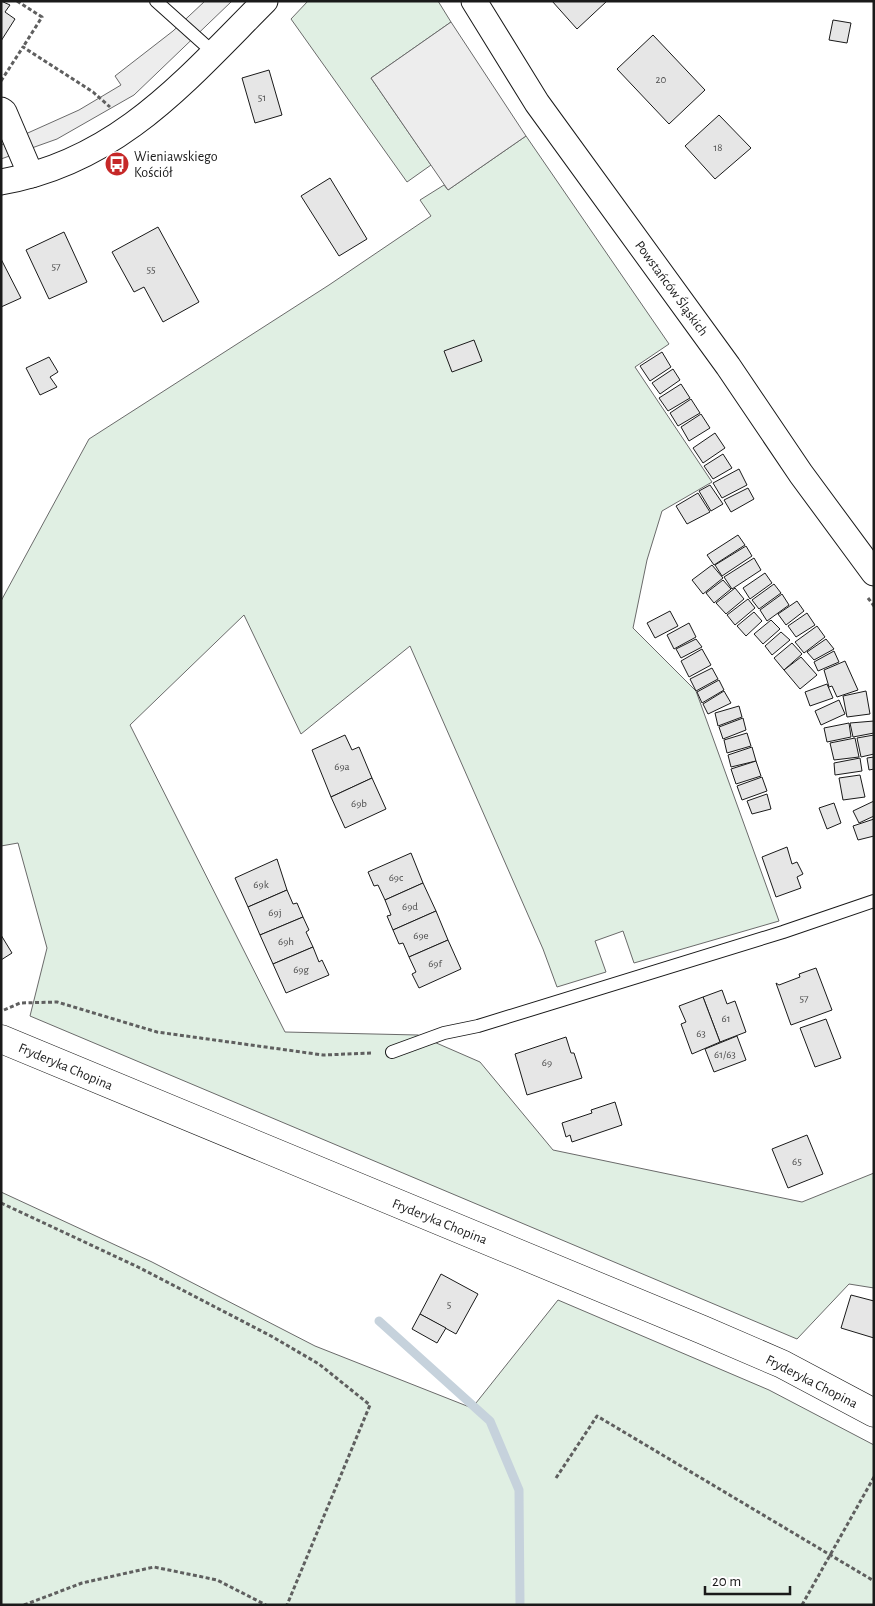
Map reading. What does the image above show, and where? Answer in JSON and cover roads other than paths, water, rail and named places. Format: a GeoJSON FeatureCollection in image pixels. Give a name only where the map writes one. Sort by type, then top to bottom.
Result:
{"type":"FeatureCollection","features":[{"type":"Feature","properties":{"kind":"street"},"geometry":{"type":"LineString","coordinates":[[1,182],[31,175],[91,152],[147,116],[266,1]]}},
{"type":"Feature","properties":{"kind":"street","name":"Powstańców Śląskich"},"geometry":{"type":"LineString","coordinates":[[474,1],[537,103],[728,366],[801,474],[874,573]]}},
{"type":"Feature","properties":{"kind":"street"},"geometry":{"type":"LineString","coordinates":[[1,110],[31,175]]}},
{"type":"Feature","properties":{"kind":"street","name":"Fryderyka Chopina"},"geometry":{"type":"LineString","coordinates":[[1,1038],[703,1330],[782,1364],[874,1413]]}},
{"type":"Feature","properties":{"kind":"lane"},"geometry":{"type":"LineString","coordinates":[[156,1],[214,53]]}},
{"type":"Feature","properties":{"kind":"lane"},"geometry":{"type":"LineString","coordinates":[[392,1052],[444,1032],[478,1026],[782,932],[874,901]]}},
{"type":"Feature","properties":{"kind":"waterway"},"geometry":{"type":"LineString","coordinates":[[379,1321],[490,1421],[519,1490],[520,1605]]}},
{"type":"Feature","properties":{"kind":"place","name":"Wieniawskiego Kościół"},"geometry":{"type":"Point","coordinates":[117,164]}}]}
